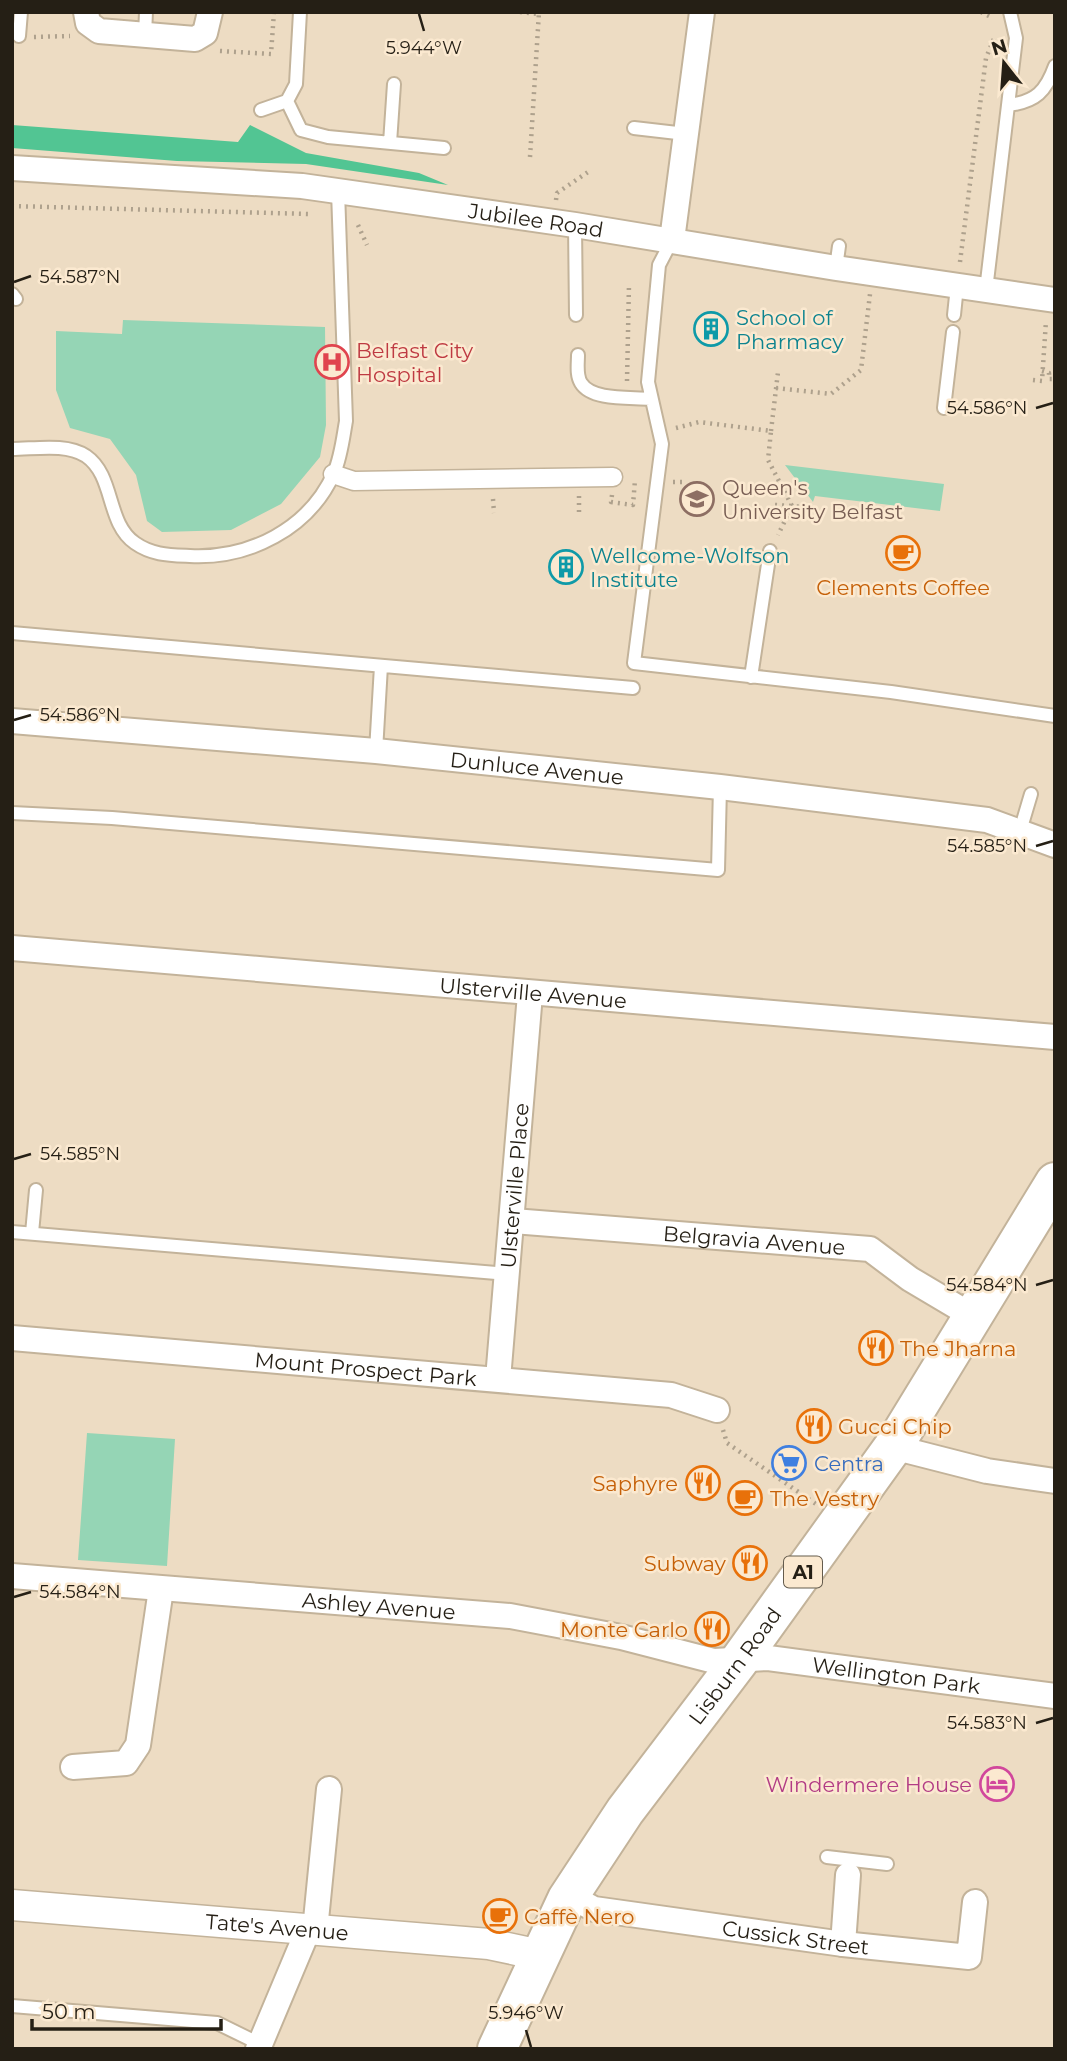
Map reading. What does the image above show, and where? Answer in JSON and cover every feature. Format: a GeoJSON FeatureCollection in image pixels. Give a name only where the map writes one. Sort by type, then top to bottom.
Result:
{"type":"FeatureCollection","features":[{"type":"Feature","properties":{"kind":"main road","name":"Lisburn Road"},"geometry":{"type":"LineString","coordinates":[[497,2049],[570,1896],[625,1811],[739,1661],[894,1447],[1055,1182]]}},
{"type":"Feature","properties":{"kind":"street"},"geometry":{"type":"LineString","coordinates":[[672,240],[702,12]]}},
{"type":"Feature","properties":{"kind":"street"},"geometry":{"type":"LineString","coordinates":[[87,16],[99,31],[145,24],[205,25]]}},
{"type":"Feature","properties":{"kind":"street","name":"Jubilee Road"},"geometry":{"type":"LineString","coordinates":[[12,168],[564,223],[672,240],[838,257],[872,274],[1051,299]]}},
{"type":"Feature","properties":{"kind":"street"},"geometry":{"type":"LineString","coordinates":[[333,474],[354,481],[613,477]]}},
{"type":"Feature","properties":{"kind":"street","name":"Dunluce Avenue"},"geometry":{"type":"LineString","coordinates":[[12,721],[376,751],[720,787],[987,820],[1055,845]]}},
{"type":"Feature","properties":{"kind":"street","name":"Ulsterville Avenue"},"geometry":{"type":"LineString","coordinates":[[12,948],[1055,1037]]}},
{"type":"Feature","properties":{"kind":"street","name":"Ulsterville Place"},"geometry":{"type":"LineString","coordinates":[[498,1379],[530,994]]}},
{"type":"Feature","properties":{"kind":"street","name":"Belgravia Avenue"},"geometry":{"type":"LineString","coordinates":[[513,1221],[870,1249],[910,1279],[974,1317]]}},
{"type":"Feature","properties":{"kind":"street","name":"Mount Prospect Park"},"geometry":{"type":"LineString","coordinates":[[12,1338],[671,1395],[717,1410]]}},
{"type":"Feature","properties":{"kind":"street"},"geometry":{"type":"LineString","coordinates":[[894,1447],[987,1471],[1055,1481]]}},
{"type":"Feature","properties":{"kind":"street","name":"Ashley Avenue"},"geometry":{"type":"LineString","coordinates":[[12,1576],[510,1616],[621,1637],[714,1661],[739,1661]]}},
{"type":"Feature","properties":{"kind":"street"},"geometry":{"type":"LineString","coordinates":[[73,1767],[126,1763],[138,1745],[161,1589]]}},
{"type":"Feature","properties":{"kind":"street","name":"Wellington Park"},"geometry":{"type":"LineString","coordinates":[[739,1661],[768,1658],[1055,1696]]}},
{"type":"Feature","properties":{"kind":"street"},"geometry":{"type":"LineString","coordinates":[[259,2046],[312,1930],[329,1789]]}},
{"type":"Feature","properties":{"kind":"street"},"geometry":{"type":"LineString","coordinates":[[843,1944],[849,1867]]}},
{"type":"Feature","properties":{"kind":"street","name":"Cussick Street"},"geometry":{"type":"LineString","coordinates":[[570,1896],[594,1909],[843,1944],[969,1957],[975,1902]]}},
{"type":"Feature","properties":{"kind":"street","name":"Tate's Avenue"},"geometry":{"type":"LineString","coordinates":[[12,1905],[489,1944],[540,1955]]}},
{"type":"Feature","properties":{"kind":"lane"},"geometry":{"type":"LineString","coordinates":[[19,36],[20,12]]}},
{"type":"Feature","properties":{"kind":"lane"},"geometry":{"type":"LineString","coordinates":[[261,110],[287,101],[296,84],[300,12]]}},
{"type":"Feature","properties":{"kind":"lane"},"geometry":{"type":"LineString","coordinates":[[986,290],[1016,37],[1010,12]]}},
{"type":"Feature","properties":{"kind":"lane"},"geometry":{"type":"LineString","coordinates":[[1008,105],[1026,103],[1036,97],[1047,87],[1055,66]]}},
{"type":"Feature","properties":{"kind":"lane"},"geometry":{"type":"LineString","coordinates":[[390,143],[394,84]]}},
{"type":"Feature","properties":{"kind":"lane"},"geometry":{"type":"LineString","coordinates":[[287,101],[301,130],[328,137],[444,148]]}},
{"type":"Feature","properties":{"kind":"lane"},"geometry":{"type":"LineString","coordinates":[[634,128],[686,134]]}},
{"type":"Feature","properties":{"kind":"lane"},"geometry":{"type":"LineString","coordinates":[[12,449],[54,448],[82,454],[95,463],[124,533],[157,555],[216,557],[244,551],[279,535],[308,510],[333,474],[346,421],[339,201]]}},
{"type":"Feature","properties":{"kind":"lane"},"geometry":{"type":"LineString","coordinates":[[564,223],[576,315]]}},
{"type":"Feature","properties":{"kind":"lane"},"geometry":{"type":"LineString","coordinates":[[672,240],[659,265],[648,382],[662,444],[634,663],[1055,716]]}},
{"type":"Feature","properties":{"kind":"lane"},"geometry":{"type":"LineString","coordinates":[[954,315],[957,286]]}},
{"type":"Feature","properties":{"kind":"lane"},"geometry":{"type":"LineString","coordinates":[[944,408],[953,332]]}},
{"type":"Feature","properties":{"kind":"lane"},"geometry":{"type":"LineString","coordinates":[[578,355],[582,384],[604,395],[650,399]]}},
{"type":"Feature","properties":{"kind":"lane"},"geometry":{"type":"LineString","coordinates":[[751,677],[770,551]]}},
{"type":"Feature","properties":{"kind":"lane"},"geometry":{"type":"LineString","coordinates":[[12,633],[633,688]]}},
{"type":"Feature","properties":{"kind":"lane"},"geometry":{"type":"LineString","coordinates":[[376,751],[381,666]]}},
{"type":"Feature","properties":{"kind":"lane"},"geometry":{"type":"LineString","coordinates":[[12,813],[112,818],[718,870],[720,787]]}},
{"type":"Feature","properties":{"kind":"lane"},"geometry":{"type":"LineString","coordinates":[[1020,831],[1031,794]]}},
{"type":"Feature","properties":{"kind":"lane"},"geometry":{"type":"LineString","coordinates":[[32,1233],[36,1190]]}},
{"type":"Feature","properties":{"kind":"lane"},"geometry":{"type":"LineString","coordinates":[[12,1232],[508,1274]]}},
{"type":"Feature","properties":{"kind":"lane"},"geometry":{"type":"LineString","coordinates":[[827,1857],[849,1867],[887,1864]]}},
{"type":"Feature","properties":{"kind":"lane"},"geometry":{"type":"LineString","coordinates":[[12,2006],[217,2023],[259,2046]]}},
{"type":"Feature","properties":{"kind":"path"},"geometry":{"type":"LineString","coordinates":[[205,25],[220,51],[271,54],[274,12]]}},
{"type":"Feature","properties":{"kind":"path"},"geometry":{"type":"LineString","coordinates":[[520,12],[539,13],[530,157]]}},
{"type":"Feature","properties":{"kind":"path"},"geometry":{"type":"LineString","coordinates":[[957,286],[986,58],[995,39],[994,19],[981,12]]}},
{"type":"Feature","properties":{"kind":"path"},"geometry":{"type":"LineString","coordinates":[[19,36],[67,38],[87,16]]}},
{"type":"Feature","properties":{"kind":"path"},"geometry":{"type":"LineString","coordinates":[[564,223],[557,193],[588,172]]}},
{"type":"Feature","properties":{"kind":"path"},"geometry":{"type":"LineString","coordinates":[[12,206],[313,214],[339,201]]}},
{"type":"Feature","properties":{"kind":"path"},"geometry":{"type":"LineString","coordinates":[[776,388],[831,394],[861,370],[872,274]]}},
{"type":"Feature","properties":{"kind":"path"},"geometry":{"type":"LineString","coordinates":[[628,397],[629,284]]}},
{"type":"Feature","properties":{"kind":"path"},"geometry":{"type":"LineString","coordinates":[[1033,380],[1042,382],[1051,299]]}},
{"type":"Feature","properties":{"kind":"path"},"geometry":{"type":"LineString","coordinates":[[1042,371],[1049,373],[1049,379],[1055,379]]}},
{"type":"Feature","properties":{"kind":"path"},"geometry":{"type":"LineString","coordinates":[[778,372],[768,460],[792,506]]}},
{"type":"Feature","properties":{"kind":"path"},"geometry":{"type":"LineString","coordinates":[[658,432],[699,422],[771,431]]}},
{"type":"Feature","properties":{"kind":"path"},"geometry":{"type":"LineString","coordinates":[[775,505],[815,508]]}},
{"type":"Feature","properties":{"kind":"path"},"geometry":{"type":"LineString","coordinates":[[770,551],[792,506]]}},
{"type":"Feature","properties":{"kind":"path"},"geometry":{"type":"LineString","coordinates":[[717,1410],[727,1443],[840,1520]]}},
{"type":"Feature","properties":{"kind":"green space"},"geometry":{"type":"Polygon","coordinates":[[[12,125],[238,142],[250,125],[306,153],[419,173],[448,185],[306,164],[177,161],[12,148],[12,125]]]}},
{"type":"Feature","properties":{"kind":"green space"},"geometry":{"type":"Polygon","coordinates":[[[123,320],[325,327],[326,425],[320,457],[281,504],[231,530],[162,532],[147,521],[136,475],[110,439],[70,428],[56,390],[56,331],[122,334],[123,320]]]}},
{"type":"Feature","properties":{"kind":"green space"},"geometry":{"type":"Polygon","coordinates":[[[785,465],[944,484],[940,511],[815,496],[813,502],[785,465]]]}},
{"type":"Feature","properties":{"kind":"green space"},"geometry":{"type":"Polygon","coordinates":[[[87,1433],[175,1439],[167,1566],[78,1560],[87,1433]]]}},
{"type":"Feature","properties":{"kind":"place","name":"School of Pharmacy"},"geometry":{"type":"Point","coordinates":[711,329]}},
{"type":"Feature","properties":{"kind":"place","name":"Belfast City Hospital"},"geometry":{"type":"Point","coordinates":[332,362]}},
{"type":"Feature","properties":{"kind":"place","name":"Queen's University Belfast"},"geometry":{"type":"Point","coordinates":[697,499]}},
{"type":"Feature","properties":{"kind":"place","name":"Clements Coffee"},"geometry":{"type":"Point","coordinates":[903,553]}},
{"type":"Feature","properties":{"kind":"place","name":"Wellcome-Wolfson Institute"},"geometry":{"type":"Point","coordinates":[566,567]}},
{"type":"Feature","properties":{"kind":"place","name":"The Jharna"},"geometry":{"type":"Point","coordinates":[876,1348]}},
{"type":"Feature","properties":{"kind":"place","name":"Gucci Chip"},"geometry":{"type":"Point","coordinates":[814,1426]}},
{"type":"Feature","properties":{"kind":"place","name":"Centra"},"geometry":{"type":"Point","coordinates":[789,1463]}},
{"type":"Feature","properties":{"kind":"place","name":"Saphyre"},"geometry":{"type":"Point","coordinates":[703,1483]}},
{"type":"Feature","properties":{"kind":"place","name":"The Vestry"},"geometry":{"type":"Point","coordinates":[745,1498]}},
{"type":"Feature","properties":{"kind":"place","name":"Subway"},"geometry":{"type":"Point","coordinates":[750,1563]}},
{"type":"Feature","properties":{"kind":"place","name":"Monte Carlo"},"geometry":{"type":"Point","coordinates":[712,1629]}},
{"type":"Feature","properties":{"kind":"place","name":"Windermere House"},"geometry":{"type":"Point","coordinates":[997,1784]}},
{"type":"Feature","properties":{"kind":"place","name":"Caffè Nero"},"geometry":{"type":"Point","coordinates":[500,1916]}}]}
